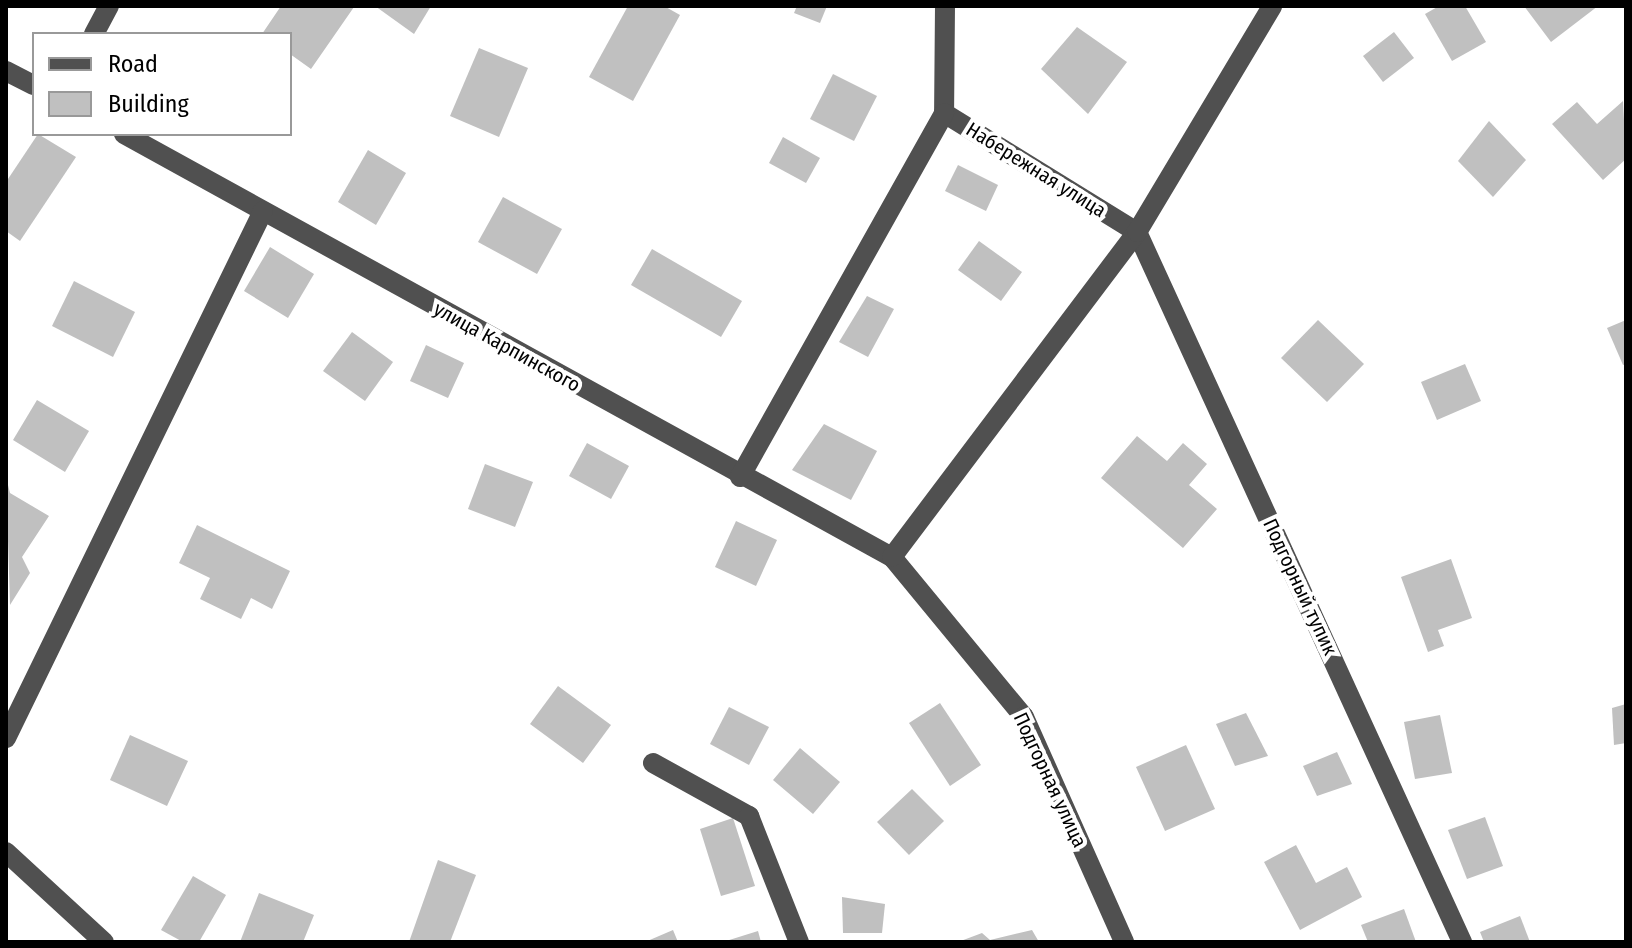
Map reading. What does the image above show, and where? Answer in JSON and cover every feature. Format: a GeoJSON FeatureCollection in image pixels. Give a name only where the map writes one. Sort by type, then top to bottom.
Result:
{"type":"FeatureCollection","features":[{"type":"Feature","properties":{"kind":"street"},"geometry":{"type":"LineString","coordinates":[[95,32],[109,6]]}},
{"type":"Feature","properties":{"kind":"street","name":"Набережная улица"},"geometry":{"type":"LineString","coordinates":[[945,6],[944,113],[1137,232]]}},
{"type":"Feature","properties":{"kind":"street"},"geometry":{"type":"LineString","coordinates":[[892,557],[1137,232],[1272,6]]}},
{"type":"Feature","properties":{"kind":"street"},"geometry":{"type":"LineString","coordinates":[[6,71],[32,84]]}},
{"type":"Feature","properties":{"kind":"street"},"geometry":{"type":"LineString","coordinates":[[740,477],[944,113]]}},
{"type":"Feature","properties":{"kind":"street","name":"улица Карпинского"},"geometry":{"type":"LineString","coordinates":[[128,136],[740,477],[892,557]]}},
{"type":"Feature","properties":{"kind":"street"},"geometry":{"type":"LineString","coordinates":[[6,738],[263,211]]}},
{"type":"Feature","properties":{"kind":"street","name":"Подгорный тупик"},"geometry":{"type":"LineString","coordinates":[[1137,232],[1462,942]]}},
{"type":"Feature","properties":{"kind":"street","name":"Подгорная улица"},"geometry":{"type":"LineString","coordinates":[[892,557],[1024,717],[1124,942]]}},
{"type":"Feature","properties":{"kind":"street"},"geometry":{"type":"LineString","coordinates":[[653,763],[749,816],[799,942]]}},
{"type":"Feature","properties":{"kind":"street"},"geometry":{"type":"LineString","coordinates":[[6,852],[104,942]]}},
{"type":"Feature","properties":{"kind":"building"},"geometry":{"type":"Polygon","coordinates":[[[281,6],[354,7],[311,69],[292,55],[292,32],[263,32],[281,6]]]}},
{"type":"Feature","properties":{"kind":"building"},"geometry":{"type":"Polygon","coordinates":[[[375,6],[431,6],[414,34],[375,6]]]}},
{"type":"Feature","properties":{"kind":"building"},"geometry":{"type":"Polygon","coordinates":[[[628,6],[664,6],[680,15],[633,101],[589,77],[628,6]]]}},
{"type":"Feature","properties":{"kind":"building"},"geometry":{"type":"Polygon","coordinates":[[[797,6],[827,6],[820,23],[794,13],[797,6]]]}},
{"type":"Feature","properties":{"kind":"building"},"geometry":{"type":"Polygon","coordinates":[[[1439,6],[1465,6],[1486,42],[1452,61],[1425,14],[1439,6]]]}},
{"type":"Feature","properties":{"kind":"building"},"geometry":{"type":"Polygon","coordinates":[[[1524,6],[1598,6],[1551,42],[1524,6]]]}},
{"type":"Feature","properties":{"kind":"building"},"geometry":{"type":"Polygon","coordinates":[[[1077,27],[1127,62],[1088,114],[1041,69],[1077,27]]]}},
{"type":"Feature","properties":{"kind":"building"},"geometry":{"type":"Polygon","coordinates":[[[1394,32],[1414,58],[1383,82],[1363,56],[1394,32]]]}},
{"type":"Feature","properties":{"kind":"building"},"geometry":{"type":"Polygon","coordinates":[[[479,48],[528,68],[499,137],[450,116],[479,48]]]}},
{"type":"Feature","properties":{"kind":"building"},"geometry":{"type":"Polygon","coordinates":[[[833,74],[877,96],[854,141],[810,119],[833,74]]]}},
{"type":"Feature","properties":{"kind":"building"},"geometry":{"type":"Polygon","coordinates":[[[1623,101],[1626,159],[1603,180],[1552,124],[1577,102],[1597,124],[1623,101]]]}},
{"type":"Feature","properties":{"kind":"building"},"geometry":{"type":"Polygon","coordinates":[[[1489,121],[1526,160],[1493,197],[1458,161],[1489,121]]]}},
{"type":"Feature","properties":{"kind":"building"},"geometry":{"type":"Polygon","coordinates":[[[37,136],[76,157],[20,241],[6,231],[6,182],[37,136]]]}},
{"type":"Feature","properties":{"kind":"building"},"geometry":{"type":"Polygon","coordinates":[[[783,137],[820,158],[806,183],[769,163],[783,137]]]}},
{"type":"Feature","properties":{"kind":"building"},"geometry":{"type":"Polygon","coordinates":[[[368,150],[406,173],[376,225],[338,202],[368,150]]]}},
{"type":"Feature","properties":{"kind":"building"},"geometry":{"type":"Polygon","coordinates":[[[958,165],[998,185],[986,211],[945,191],[958,165]]]}},
{"type":"Feature","properties":{"kind":"building"},"geometry":{"type":"Polygon","coordinates":[[[503,197],[562,229],[537,274],[478,242],[503,197]]]}},
{"type":"Feature","properties":{"kind":"building"},"geometry":{"type":"Polygon","coordinates":[[[979,241],[1022,272],[1001,301],[958,270],[979,241]]]}},
{"type":"Feature","properties":{"kind":"building"},"geometry":{"type":"Polygon","coordinates":[[[270,247],[314,274],[288,318],[244,291],[270,247]]]}},
{"type":"Feature","properties":{"kind":"building"},"geometry":{"type":"Polygon","coordinates":[[[652,249],[742,301],[721,337],[631,285],[652,249]]]}},
{"type":"Feature","properties":{"kind":"building"},"geometry":{"type":"Polygon","coordinates":[[[74,281],[135,312],[113,357],[52,326],[74,281]]]}},
{"type":"Feature","properties":{"kind":"building"},"geometry":{"type":"Polygon","coordinates":[[[867,296],[894,309],[868,357],[839,342],[867,296]]]}},
{"type":"Feature","properties":{"kind":"building"},"geometry":{"type":"Polygon","coordinates":[[[1318,320],[1364,364],[1327,402],[1281,358],[1318,320]]]}},
{"type":"Feature","properties":{"kind":"building"},"geometry":{"type":"Polygon","coordinates":[[[1626,320],[1626,364],[1623,365],[1607,328],[1626,320]]]}},
{"type":"Feature","properties":{"kind":"building"},"geometry":{"type":"Polygon","coordinates":[[[352,332],[393,362],[365,401],[323,371],[352,332]]]}},
{"type":"Feature","properties":{"kind":"building"},"geometry":{"type":"Polygon","coordinates":[[[426,345],[464,363],[448,398],[410,381],[426,345]]]}},
{"type":"Feature","properties":{"kind":"building"},"geometry":{"type":"Polygon","coordinates":[[[1465,364],[1481,401],[1437,420],[1421,382],[1465,364]]]}},
{"type":"Feature","properties":{"kind":"building"},"geometry":{"type":"Polygon","coordinates":[[[37,400],[89,431],[65,472],[13,440],[37,400]]]}},
{"type":"Feature","properties":{"kind":"building"},"geometry":{"type":"Polygon","coordinates":[[[824,424],[877,451],[851,500],[792,470],[824,424]]]}},
{"type":"Feature","properties":{"kind":"building"},"geometry":{"type":"Polygon","coordinates":[[[1137,436],[1167,461],[1183,443],[1207,464],[1189,485],[1217,509],[1183,548],[1101,478],[1137,436]]]}},
{"type":"Feature","properties":{"kind":"building"},"geometry":{"type":"Polygon","coordinates":[[[587,443],[629,466],[611,499],[569,476],[587,443]]]}},
{"type":"Feature","properties":{"kind":"building"},"geometry":{"type":"Polygon","coordinates":[[[485,464],[533,482],[515,527],[468,509],[485,464]]]}},
{"type":"Feature","properties":{"kind":"building"},"geometry":{"type":"Polygon","coordinates":[[[6,477],[10,493],[49,516],[22,557],[30,573],[10,605],[6,477]]]}},
{"type":"Feature","properties":{"kind":"building"},"geometry":{"type":"Polygon","coordinates":[[[736,521],[777,540],[756,586],[715,567],[736,521]]]}},
{"type":"Feature","properties":{"kind":"building"},"geometry":{"type":"Polygon","coordinates":[[[197,525],[290,571],[272,609],[251,598],[241,619],[200,599],[210,578],[179,563],[197,525]]]}},
{"type":"Feature","properties":{"kind":"building"},"geometry":{"type":"Polygon","coordinates":[[[1451,559],[1472,618],[1438,630],[1444,646],[1428,652],[1401,577],[1451,559]]]}},
{"type":"Feature","properties":{"kind":"building"},"geometry":{"type":"Polygon","coordinates":[[[558,686],[611,725],[583,763],[530,724],[558,686]]]}},
{"type":"Feature","properties":{"kind":"building"},"geometry":{"type":"Polygon","coordinates":[[[940,703],[981,765],[950,786],[909,723],[940,703]]]}},
{"type":"Feature","properties":{"kind":"building"},"geometry":{"type":"Polygon","coordinates":[[[1626,704],[1626,743],[1614,745],[1612,708],[1626,704]]]}},
{"type":"Feature","properties":{"kind":"building"},"geometry":{"type":"Polygon","coordinates":[[[729,707],[769,727],[749,765],[710,744],[729,707]]]}},
{"type":"Feature","properties":{"kind":"building"},"geometry":{"type":"Polygon","coordinates":[[[1246,713],[1268,756],[1235,766],[1216,724],[1246,713]]]}},
{"type":"Feature","properties":{"kind":"building"},"geometry":{"type":"Polygon","coordinates":[[[1440,715],[1452,773],[1415,779],[1404,722],[1440,715]]]}},
{"type":"Feature","properties":{"kind":"building"},"geometry":{"type":"Polygon","coordinates":[[[130,735],[188,761],[167,806],[110,780],[130,735]]]}},
{"type":"Feature","properties":{"kind":"building"},"geometry":{"type":"Polygon","coordinates":[[[1186,745],[1215,809],[1165,831],[1136,767],[1186,745]]]}},
{"type":"Feature","properties":{"kind":"building"},"geometry":{"type":"Polygon","coordinates":[[[800,748],[840,782],[813,814],[773,780],[800,748]]]}},
{"type":"Feature","properties":{"kind":"building"},"geometry":{"type":"Polygon","coordinates":[[[1337,752],[1352,784],[1317,796],[1303,766],[1337,752]]]}},
{"type":"Feature","properties":{"kind":"building"},"geometry":{"type":"Polygon","coordinates":[[[912,789],[944,821],[909,855],[877,822],[912,789]]]}},
{"type":"Feature","properties":{"kind":"building"},"geometry":{"type":"Polygon","coordinates":[[[1485,817],[1503,866],[1467,879],[1448,830],[1485,817]]]}},
{"type":"Feature","properties":{"kind":"building"},"geometry":{"type":"Polygon","coordinates":[[[733,818],[755,886],[721,896],[700,829],[733,818]]]}},
{"type":"Feature","properties":{"kind":"building"},"geometry":{"type":"Polygon","coordinates":[[[1296,845],[1316,883],[1347,867],[1362,897],[1300,930],[1264,862],[1296,845]]]}},
{"type":"Feature","properties":{"kind":"building"},"geometry":{"type":"Polygon","coordinates":[[[438,860],[476,875],[450,942],[409,942],[438,860]]]}},
{"type":"Feature","properties":{"kind":"building"},"geometry":{"type":"Polygon","coordinates":[[[193,876],[226,895],[199,942],[183,942],[161,930],[193,876]]]}},
{"type":"Feature","properties":{"kind":"building"},"geometry":{"type":"Polygon","coordinates":[[[259,893],[314,915],[303,942],[240,942],[259,893]]]}},
{"type":"Feature","properties":{"kind":"building"},"geometry":{"type":"Polygon","coordinates":[[[842,897],[885,904],[882,933],[843,933],[842,897]]]}},
{"type":"Feature","properties":{"kind":"building"},"geometry":{"type":"Polygon","coordinates":[[[1404,909],[1416,942],[1368,942],[1361,925],[1404,909]]]}},
{"type":"Feature","properties":{"kind":"building"},"geometry":{"type":"Polygon","coordinates":[[[1520,916],[1530,942],[1484,942],[1480,932],[1520,916]]]}},
{"type":"Feature","properties":{"kind":"building"},"geometry":{"type":"Polygon","coordinates":[[[673,930],[678,942],[645,942],[673,930]]]}},
{"type":"Feature","properties":{"kind":"building"},"geometry":{"type":"Polygon","coordinates":[[[1032,930],[1039,942],[958,942],[982,933],[990,940],[1032,930]]]}},
{"type":"Feature","properties":{"kind":"building"},"geometry":{"type":"Polygon","coordinates":[[[758,931],[761,942],[726,942],[726,941],[758,931]]]}}]}
